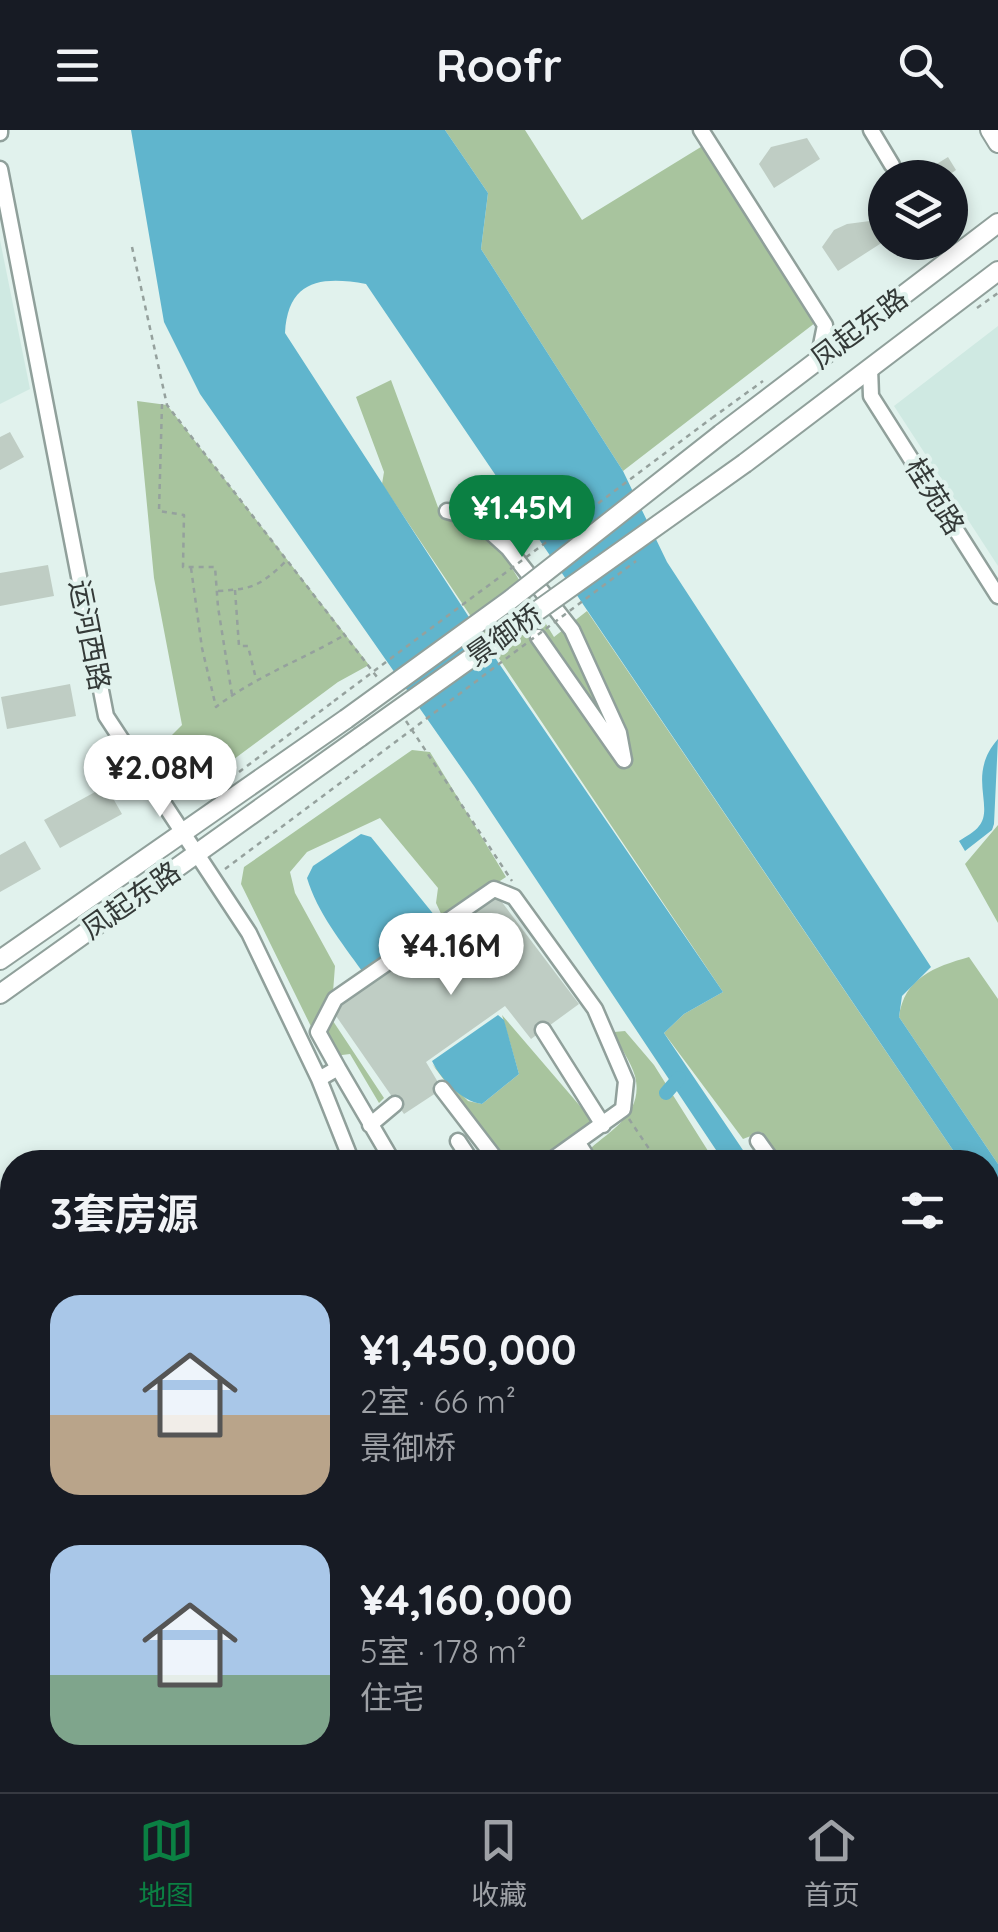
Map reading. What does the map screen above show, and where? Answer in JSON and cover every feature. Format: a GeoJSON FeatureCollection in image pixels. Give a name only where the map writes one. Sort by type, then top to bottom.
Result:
{"type":"FeatureCollection","features":[{"type":"Feature","properties":{"kind":"main road"},"geometry":{"type":"LineString","coordinates":[[990,130],[998,143]]}},
{"type":"Feature","properties":{"kind":"main road","name":"凤起东路"},"geometry":{"type":"LineString","coordinates":[[717,426],[818,360],[998,223]]}},
{"type":"Feature","properties":{"kind":"main road","name":"凤起东路"},"geometry":{"type":"LineString","coordinates":[[746,462],[998,271]]}},
{"type":"Feature","properties":{"kind":"main road","name":"景御桥"},"geometry":{"type":"LineString","coordinates":[[346,719],[510,600],[717,426]]}},
{"type":"Feature","properties":{"kind":"main road","name":"景御桥"},"geometry":{"type":"LineString","coordinates":[[360,737],[746,462]]}},
{"type":"Feature","properties":{"kind":"main road","name":"凤起东路"},"geometry":{"type":"LineString","coordinates":[[0,960],[346,719]]}},
{"type":"Feature","properties":{"kind":"main road","name":"凤起东路"},"geometry":{"type":"LineString","coordinates":[[0,994],[360,737]]}},
{"type":"Feature","properties":{"kind":"street"},"geometry":{"type":"LineString","coordinates":[[701,130],[825,325],[818,360]]}},
{"type":"Feature","properties":{"kind":"street"},"geometry":{"type":"LineString","coordinates":[[871,130],[889,160]]}},
{"type":"Feature","properties":{"kind":"street","name":"运河西路"},"geometry":{"type":"LineString","coordinates":[[0,169],[106,716],[248,934],[319,1079],[347,1150]]}},
{"type":"Feature","properties":{"kind":"street"},"geometry":{"type":"LineString","coordinates":[[825,325],[855,332]]}},
{"type":"Feature","properties":{"kind":"street"},"geometry":{"type":"LineString","coordinates":[[839,392],[871,396],[870,368]]}},
{"type":"Feature","properties":{"kind":"street","name":"桂苑路"},"geometry":{"type":"LineString","coordinates":[[871,396],[998,596]]}},
{"type":"Feature","properties":{"kind":"street"},"geometry":{"type":"LineString","coordinates":[[447,511],[476,519],[508,548],[572,630],[619,733],[624,760],[538,637]]}},
{"type":"Feature","properties":{"kind":"street"},"geometry":{"type":"LineString","coordinates":[[386,1150],[318,1032],[335,999],[494,889],[514,896],[595,1008],[626,1081],[623,1109],[567,1150]]}},
{"type":"Feature","properties":{"kind":"street"},"geometry":{"type":"LineString","coordinates":[[543,1030],[603,1125]]}},
{"type":"Feature","properties":{"kind":"street"},"geometry":{"type":"LineString","coordinates":[[319,1079],[338,1068]]}},
{"type":"Feature","properties":{"kind":"street"},"geometry":{"type":"LineString","coordinates":[[442,1089],[489,1150]]}},
{"type":"Feature","properties":{"kind":"street"},"geometry":{"type":"LineString","coordinates":[[370,1124],[395,1104]]}},
{"type":"Feature","properties":{"kind":"street"},"geometry":{"type":"LineString","coordinates":[[758,1140],[765,1150]]}},
{"type":"Feature","properties":{"kind":"street"},"geometry":{"type":"LineString","coordinates":[[458,1142],[464,1150]]}},
{"type":"Feature","properties":{"kind":"street"},"geometry":{"type":"LineString","coordinates":[[578,1143],[582,1150]]}},
{"type":"Feature","properties":{"kind":"path"},"geometry":{"type":"LineString","coordinates":[[132,247],[167,405],[379,680]]}},
{"type":"Feature","properties":{"kind":"path"},"geometry":{"type":"LineString","coordinates":[[162,404],[159,511],[184,515],[183,567],[215,567],[232,694]]}},
{"type":"Feature","properties":{"kind":"path"},"geometry":{"type":"LineString","coordinates":[[334,701],[717,426]]}},
{"type":"Feature","properties":{"kind":"path"},"geometry":{"type":"LineString","coordinates":[[212,879],[646,554]]}},
{"type":"Feature","properties":{"kind":"path"},"geometry":{"type":"LineString","coordinates":[[216,591],[251,589],[287,560]]}},
{"type":"Feature","properties":{"kind":"path"},"geometry":{"type":"LineString","coordinates":[[191,567],[199,634],[216,707],[256,680],[345,634]]}},
{"type":"Feature","properties":{"kind":"path"},"geometry":{"type":"LineString","coordinates":[[235,590],[240,646],[248,646],[256,680]]}},
{"type":"Feature","properties":{"kind":"path"},"geometry":{"type":"LineString","coordinates":[[399,710],[514,885],[514,896]]}},
{"type":"Feature","properties":{"kind":"path"},"geometry":{"type":"LineString","coordinates":[[623,1109],[650,1150]]}},
{"type":"Feature","properties":{"kind":"shaded area"},"geometry":{"type":"Polygon","coordinates":[[[0,240],[30,389],[0,404],[0,240]]]}},
{"type":"Feature","properties":{"kind":"shaded area"},"geometry":{"type":"Polygon","coordinates":[[[998,326],[998,566],[894,406],[998,326]]]}},
{"type":"Feature","properties":{"kind":"green space"},"geometry":{"type":"Polygon","coordinates":[[[445,130],[525,130],[582,220],[709,142],[824,316],[623,471],[481,249],[488,193],[445,130]]]}},
{"type":"Feature","properties":{"kind":"green space"},"geometry":{"type":"Polygon","coordinates":[[[391,380],[442,518],[475,528],[502,552],[554,637],[587,611],[953,1150],[774,1150],[761,1132],[743,1139],[664,1033],[684,1014],[723,992],[382,484],[384,472],[356,397],[391,380]]]}},
{"type":"Feature","properties":{"kind":"green space"},"geometry":{"type":"Polygon","coordinates":[[[137,401],[167,405],[369,665],[338,682],[191,791],[178,787],[150,757],[182,725],[154,578],[137,401]]]}},
{"type":"Feature","properties":{"kind":"green space"},"geometry":{"type":"Polygon","coordinates":[[[412,750],[430,752],[506,877],[443,918],[436,903],[438,888],[380,818],[307,852],[290,872],[295,893],[335,966],[331,1018],[384,1098],[379,1103],[350,1054],[326,1057],[241,884],[244,867],[412,750]]]}},
{"type":"Feature","properties":{"kind":"green space"},"geometry":{"type":"Polygon","coordinates":[[[998,825],[998,923],[965,864],[998,825]]]}},
{"type":"Feature","properties":{"kind":"green space"},"geometry":{"type":"Polygon","coordinates":[[[969,957],[998,999],[998,1150],[989,1150],[899,1017],[914,984],[944,965],[969,957]]]}},
{"type":"Feature","properties":{"kind":"green space"},"geometry":{"type":"Polygon","coordinates":[[[502,1015],[592,1120],[590,1126],[555,1150],[497,1150],[432,1064],[468,1101],[482,1104],[519,1074],[502,1015]]]}},
{"type":"Feature","properties":{"kind":"green space"},"geometry":{"type":"Polygon","coordinates":[[[625,1031],[654,1065],[707,1150],[592,1150],[625,1118],[635,1100],[635,1076],[614,1032],[625,1031]]]}},
{"type":"Feature","properties":{"kind":"water"},"geometry":{"type":"Polygon","coordinates":[[[131,130],[445,130],[488,193],[481,249],[623,471],[667,562],[931,967],[902,996],[899,1017],[989,1150],[953,1150],[366,284],[335,281],[310,286],[293,302],[285,333],[498,662],[723,992],[684,1014],[664,1033],[743,1150],[716,1150],[474,786],[200,394],[164,322],[131,130]]]}},
{"type":"Feature","properties":{"kind":"water"},"geometry":{"type":"Polygon","coordinates":[[[998,739],[994,824],[992,830],[965,851],[959,841],[975,830],[983,818],[984,765],[998,739]]]}},
{"type":"Feature","properties":{"kind":"water"},"geometry":{"type":"Polygon","coordinates":[[[361,834],[371,837],[435,916],[436,923],[368,972],[362,971],[331,927],[307,878],[313,866],[361,834]]]}},
{"type":"Feature","properties":{"kind":"water"},"geometry":{"type":"Polygon","coordinates":[[[498,1015],[504,1020],[519,1074],[482,1104],[452,1088],[432,1061],[498,1015]]]}},
{"type":"Feature","properties":{"kind":"building"},"geometry":{"type":"Polygon","coordinates":[[[807,138],[820,159],[774,188],[759,164],[771,147],[807,138]]]}},
{"type":"Feature","properties":{"kind":"building"},"geometry":{"type":"Polygon","coordinates":[[[868,221],[868,252],[838,271],[822,247],[834,230],[868,221]]]}},
{"type":"Feature","properties":{"kind":"building"},"geometry":{"type":"Polygon","coordinates":[[[10,432],[24,457],[0,470],[0,437],[10,432]]]}},
{"type":"Feature","properties":{"kind":"building"},"geometry":{"type":"Polygon","coordinates":[[[48,565],[54,596],[0,606],[0,573],[48,565]]]}},
{"type":"Feature","properties":{"kind":"building"},"geometry":{"type":"Polygon","coordinates":[[[70,684],[76,716],[7,729],[1,697],[70,684]]]}},
{"type":"Feature","properties":{"kind":"building"},"geometry":{"type":"Polygon","coordinates":[[[106,786],[122,814],[60,848],[44,820],[106,786]]]}},
{"type":"Feature","properties":{"kind":"building"},"geometry":{"type":"Polygon","coordinates":[[[25,841],[41,869],[0,892],[0,855],[25,841]]]}},
{"type":"Feature","properties":{"kind":"building"},"geometry":{"type":"Polygon","coordinates":[[[495,893],[579,1004],[531,1039],[505,1006],[426,1062],[442,1089],[404,1114],[334,1013],[334,1006],[495,893]]]}},
{"type":"Feature","properties":{"kind":"waterway"},"geometry":{"type":"LineString","coordinates":[[666,1093],[679,1078]]}}]}
